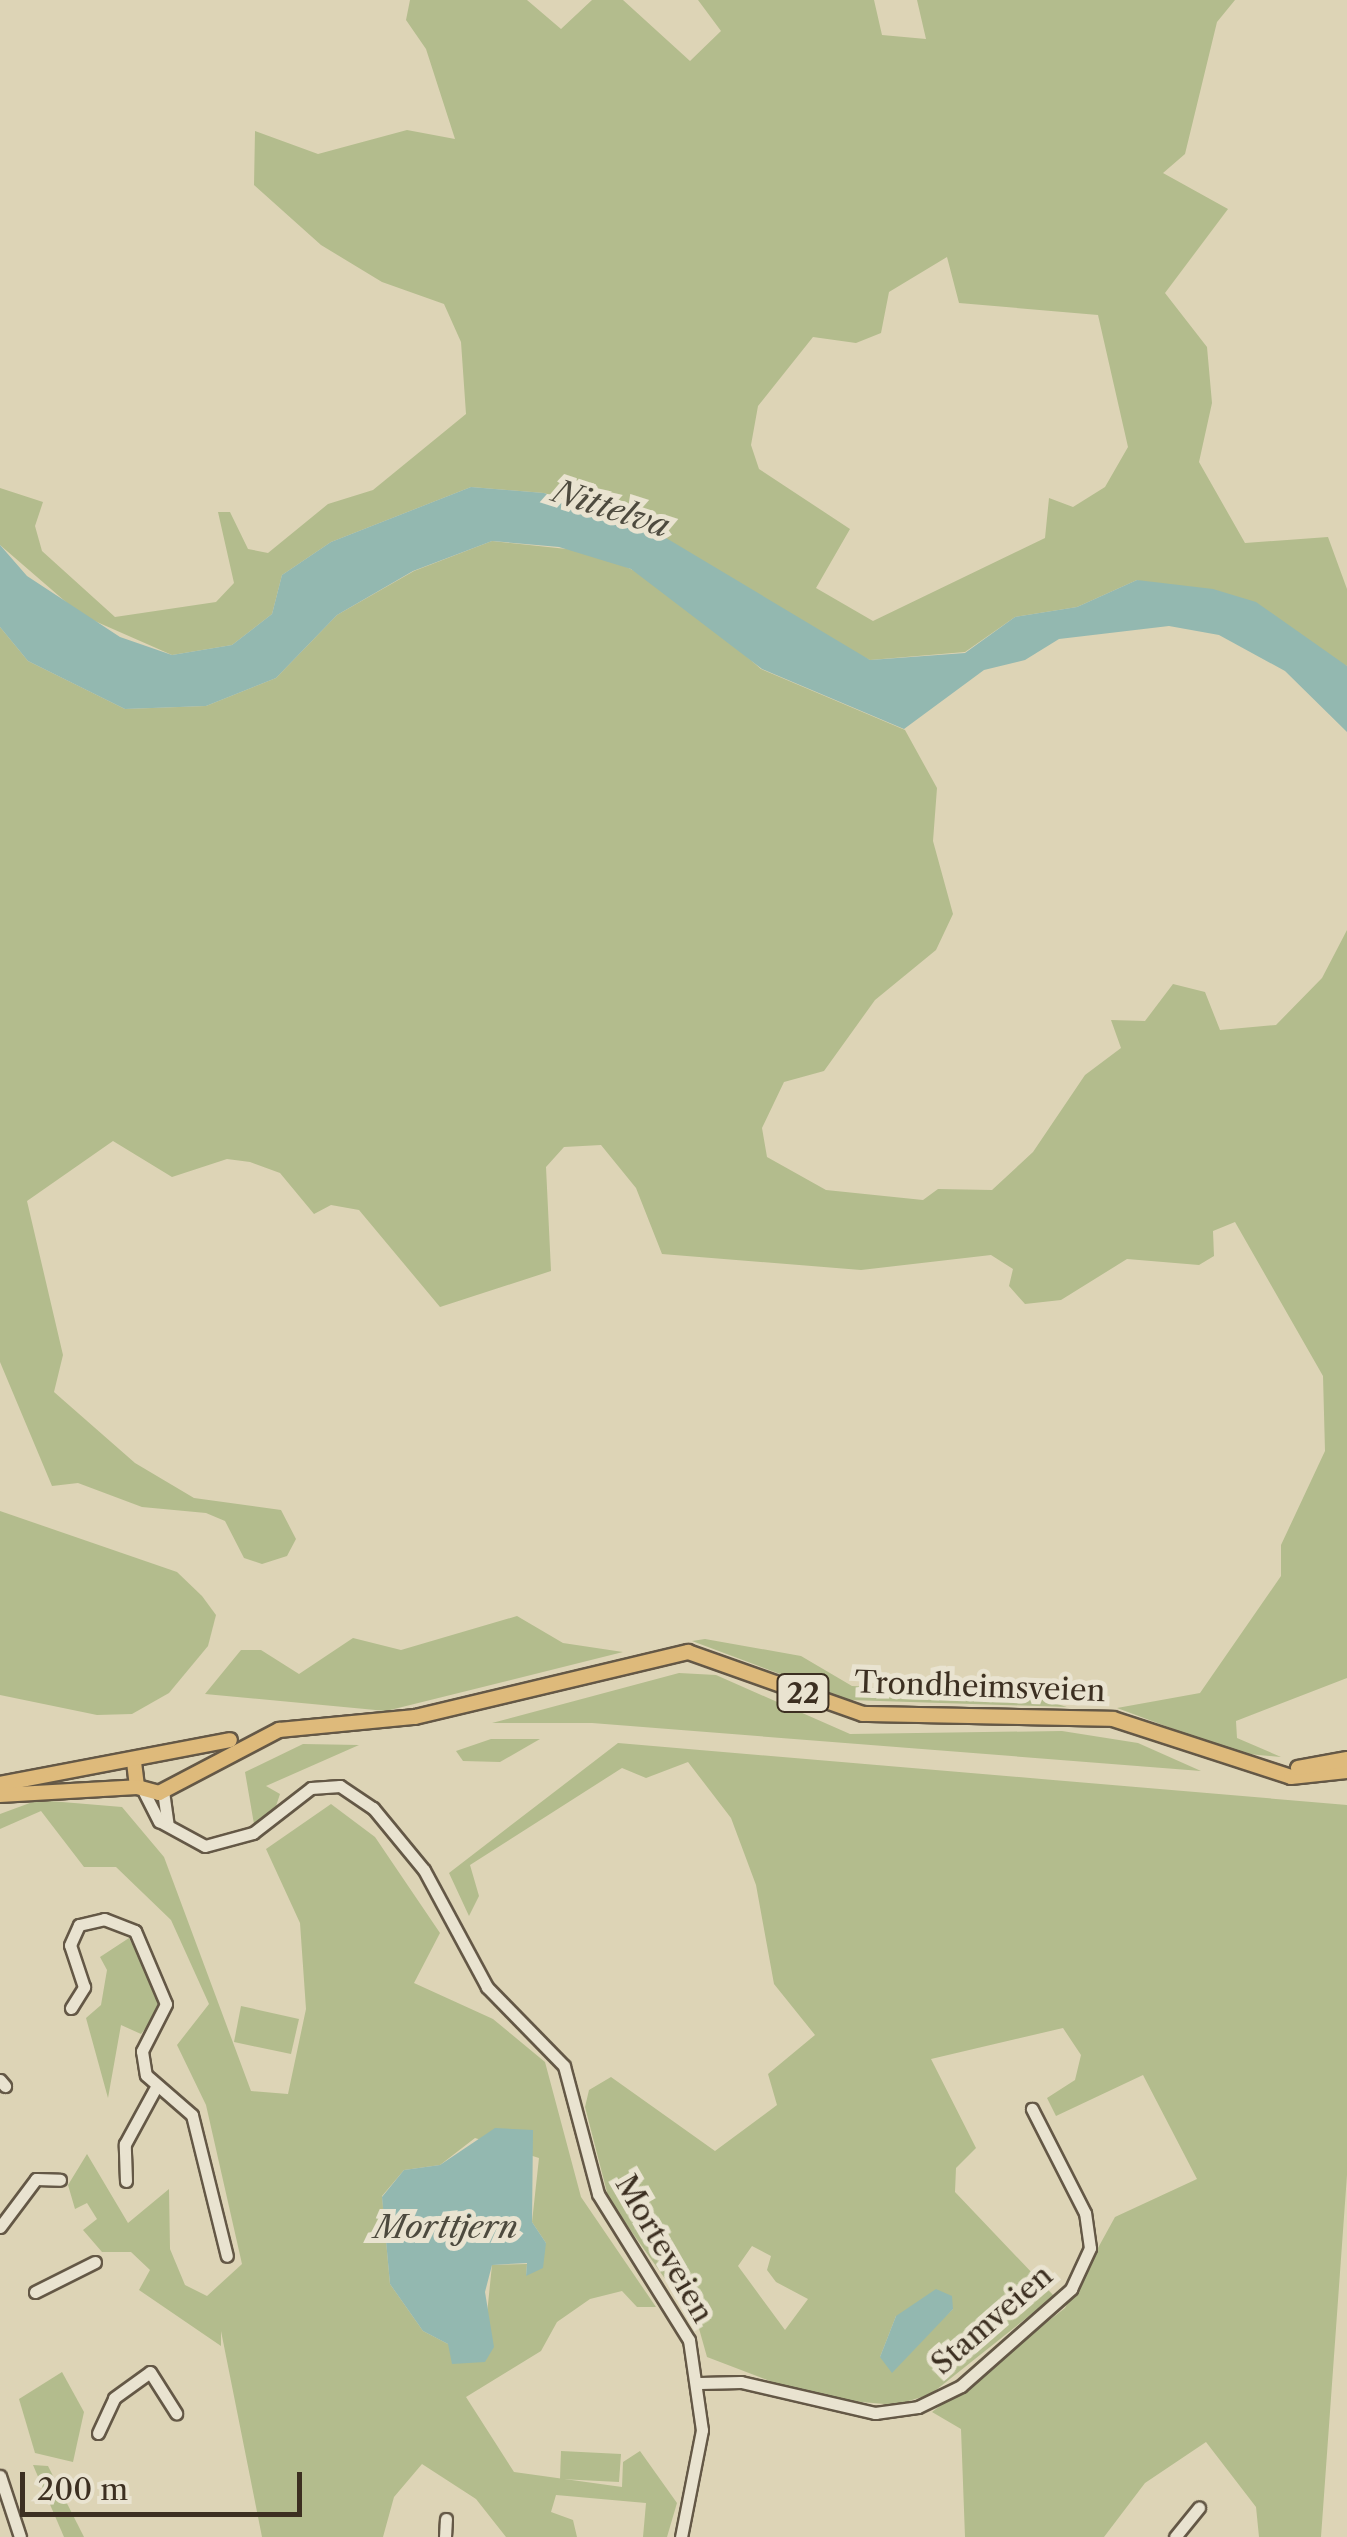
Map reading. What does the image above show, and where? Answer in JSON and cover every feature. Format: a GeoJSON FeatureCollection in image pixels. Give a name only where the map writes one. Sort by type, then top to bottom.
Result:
{"type":"FeatureCollection","features":[{"type":"Feature","properties":{"kind":"main road","name":"Trondheimsveien"},"geometry":{"type":"LineString","coordinates":[[167,1788],[267,1734],[416,1717],[688,1652],[740,1663],[854,1712],[1113,1719],[1291,1777],[1347,1771]]}},
{"type":"Feature","properties":{"kind":"main road","name":"Trondheimsveien"},"geometry":{"type":"LineString","coordinates":[[166,1755],[290,1718],[347,1722]]}},
{"type":"Feature","properties":{"kind":"main road","name":"22"},"geometry":{"type":"LineString","coordinates":[[0,1784],[134,1762],[148,1752],[166,1755]]}},
{"type":"Feature","properties":{"kind":"main road"},"geometry":{"type":"LineString","coordinates":[[166,1755],[167,1788]]}},
{"type":"Feature","properties":{"kind":"main road","name":"Trondheimsveien"},"geometry":{"type":"LineString","coordinates":[[1262,1769],[1347,1759]]}},
{"type":"Feature","properties":{"kind":"main road"},"geometry":{"type":"LineString","coordinates":[[134,1762],[140,1790]]}},
{"type":"Feature","properties":{"kind":"main road","name":"22"},"geometry":{"type":"LineString","coordinates":[[0,1795],[167,1788]]}},
{"type":"Feature","properties":{"kind":"street","name":"Morteveien"},"geometry":{"type":"LineString","coordinates":[[170,1829],[196,1845],[230,1842],[324,1785],[356,1794],[382,1817],[440,1893],[487,1987],[560,2059],[598,2194],[666,2292],[700,2383],[700,2454],[681,2537]]}},
{"type":"Feature","properties":{"kind":"street"},"geometry":{"type":"LineString","coordinates":[[167,1788],[170,1829]]}},
{"type":"Feature","properties":{"kind":"street"},"geometry":{"type":"LineString","coordinates":[[140,1790],[170,1829]]}},
{"type":"Feature","properties":{"kind":"street"},"geometry":{"type":"LineString","coordinates":[[71,2008],[84,1987],[70,1945],[79,1924],[104,1918],[135,1931],[165,1992],[142,2051],[155,2090],[192,2115],[227,2256]]}},
{"type":"Feature","properties":{"kind":"street"},"geometry":{"type":"LineString","coordinates":[[126,2181],[125,2144],[155,2090]]}},
{"type":"Feature","properties":{"kind":"street","name":"Stamveien"},"geometry":{"type":"LineString","coordinates":[[700,2383],[740,2382],[874,2414],[918,2407],[961,2386],[1070,2289],[1090,2248],[1085,2213],[1032,2109]]}},
{"type":"Feature","properties":{"kind":"street"},"geometry":{"type":"LineString","coordinates":[[0,2227],[36,2178],[60,2180]]}},
{"type":"Feature","properties":{"kind":"street"},"geometry":{"type":"LineString","coordinates":[[34,2292],[95,2262]]}},
{"type":"Feature","properties":{"kind":"street"},"geometry":{"type":"LineString","coordinates":[[98,2432],[114,2398],[150,2372],[176,2413]]}},
{"type":"Feature","properties":{"kind":"street"},"geometry":{"type":"LineString","coordinates":[[0,2476],[20,2537]]}},
{"type":"Feature","properties":{"kind":"street"},"geometry":{"type":"LineString","coordinates":[[1175,2537],[1199,2507]]}},
{"type":"Feature","properties":{"kind":"street"},"geometry":{"type":"LineString","coordinates":[[445,2537],[446,2519]]}},
{"type":"Feature","properties":{"kind":"green space"},"geometry":{"type":"Polygon","coordinates":[[[410,0],[527,0],[561,29],[592,0],[623,0],[690,61],[721,31],[698,0],[874,0],[882,35],[926,39],[917,0],[1235,0],[1217,22],[1185,154],[1163,173],[1228,209],[1165,293],[1207,347],[1212,403],[1199,462],[1245,543],[1328,537],[1347,589],[1347,666],[1137,580],[1077,607],[1015,617],[965,652],[870,660],[811,633],[653,530],[544,493],[471,487],[331,542],[282,575],[272,614],[232,645],[172,655],[81,615],[0,545],[0,488],[43,502],[35,526],[42,551],[115,617],[216,602],[234,583],[218,512],[230,512],[248,549],[268,553],[328,504],[373,490],[466,414],[461,342],[444,304],[382,282],[321,245],[254,185],[255,131],[318,154],[407,130],[455,139],[426,49],[406,20],[410,0]],[[947,257],[889,292],[881,333],[856,343],[813,337],[758,406],[751,445],[759,469],[850,529],[816,588],[873,621],[1045,538],[1049,498],[1073,507],[1105,487],[1128,447],[1098,315],[959,303],[947,257]]]}},
{"type":"Feature","properties":{"kind":"green space"},"geometry":{"type":"Polygon","coordinates":[[[492,541],[595,552],[664,585],[761,669],[905,730],[937,788],[933,841],[953,914],[936,950],[875,1000],[824,1071],[784,1082],[762,1128],[767,1157],[826,1190],[923,1200],[938,1189],[992,1190],[1033,1152],[1085,1075],[1121,1048],[1111,1020],[1145,1021],[1173,984],[1205,992],[1220,1030],[1276,1025],[1322,978],[1347,930],[1347,1678],[1236,1721],[1237,1738],[1281,1757],[1238,1753],[1117,1708],[1200,1693],[1281,1576],[1281,1545],[1325,1451],[1323,1376],[1235,1222],[1213,1231],[1214,1256],[1199,1265],[1127,1259],[1061,1300],[1025,1304],[1009,1286],[1013,1269],[991,1255],[861,1270],[662,1254],[636,1188],[601,1145],[564,1147],[546,1167],[551,1271],[440,1307],[359,1210],[331,1205],[314,1214],[280,1173],[250,1162],[227,1159],[172,1177],[113,1141],[27,1201],[63,1355],[54,1392],[135,1463],[194,1498],[281,1510],[296,1539],[287,1556],[262,1564],[244,1558],[225,1521],[206,1513],[142,1507],[78,1483],[52,1486],[0,1362],[0,627],[28,661],[125,709],[206,706],[276,678],[337,615],[414,571],[492,541]]]}},
{"type":"Feature","properties":{"kind":"green space"},"geometry":{"type":"Polygon","coordinates":[[[0,1511],[177,1572],[202,1596],[216,1615],[208,1646],[169,1693],[132,1714],[97,1715],[0,1695],[0,1511]]]}},
{"type":"Feature","properties":{"kind":"green space"},"geometry":{"type":"Polygon","coordinates":[[[517,1616],[563,1643],[623,1652],[386,1711],[205,1694],[241,1650],[261,1650],[299,1674],[353,1638],[401,1650],[517,1616]]]}},
{"type":"Feature","properties":{"kind":"green space"},"geometry":{"type":"Polygon","coordinates":[[[705,1639],[801,1656],[852,1686],[1028,1695],[1067,1707],[849,1700],[692,1641],[705,1639]]]}},
{"type":"Feature","properties":{"kind":"green space"},"geometry":{"type":"Polygon","coordinates":[[[679,1673],[716,1675],[850,1734],[1062,1731],[1138,1743],[1201,1771],[592,1723],[492,1723],[679,1673]]]}},
{"type":"Feature","properties":{"kind":"green space"},"geometry":{"type":"Polygon","coordinates":[[[491,1739],[540,1739],[500,1762],[463,1761],[456,1751],[491,1739]]]}},
{"type":"Feature","properties":{"kind":"green space"},"geometry":{"type":"Polygon","coordinates":[[[618,1743],[1347,1805],[1347,2175],[1321,2537],[1259,2537],[1256,2507],[1206,2442],[1145,2483],[1104,2537],[965,2537],[961,2429],[932,2412],[1065,2308],[1115,2217],[1197,2179],[1143,2075],[1056,2116],[1047,2098],[1075,2080],[1081,2055],[1063,2028],[931,2059],[976,2148],[956,2168],[955,2192],[1054,2296],[931,2394],[896,2405],[815,2398],[707,2357],[698,2325],[609,2200],[585,2107],[589,2090],[611,2077],[715,2151],[777,2105],[768,2074],[815,2035],[774,1984],[756,1885],[731,1818],[688,1762],[646,1778],[622,1768],[470,1865],[479,1896],[469,1916],[449,1873],[618,1743]],[[752,2246],[738,2266],[785,2330],[808,2299],[776,2282],[767,2270],[771,2256],[752,2246]],[[953,2309],[896,2316],[880,2357],[921,2339],[953,2309]]]}},
{"type":"Feature","properties":{"kind":"green space"},"geometry":{"type":"Polygon","coordinates":[[[303,1744],[359,1745],[266,1786],[280,1794],[276,1806],[254,1824],[245,1772],[303,1744]]]}},
{"type":"Feature","properties":{"kind":"green space"},"geometry":{"type":"Polygon","coordinates":[[[38,1800],[122,1807],[164,1857],[251,2091],[288,2094],[306,2009],[300,1923],[266,1849],[331,1804],[375,1837],[440,1933],[414,1983],[493,2019],[545,2062],[581,2197],[656,2307],[637,2307],[622,2291],[590,2299],[557,2322],[541,2351],[466,2397],[514,2472],[622,2487],[623,2462],[640,2451],[677,2503],[667,2537],[643,2537],[646,2503],[556,2495],[551,2512],[573,2520],[577,2537],[506,2537],[476,2499],[422,2464],[394,2497],[383,2537],[262,2537],[221,2331],[221,2346],[139,2290],[150,2270],[131,2252],[102,2252],[83,2230],[97,2219],[87,2203],[75,2209],[68,2185],[87,2154],[128,2223],[169,2189],[170,2249],[185,2285],[207,2296],[242,2264],[206,2105],[177,2045],[209,2004],[171,1920],[116,1867],[84,1867],[41,1811],[0,1829],[0,1814],[38,1800]],[[475,2138],[440,2165],[404,2170],[382,2196],[390,2284],[423,2331],[448,2344],[487,2314],[492,2265],[527,2264],[526,2276],[546,2243],[532,2222],[539,2158],[475,2138]]]}},
{"type":"Feature","properties":{"kind":"green space"},"geometry":{"type":"Polygon","coordinates":[[[129,1938],[158,1993],[157,2014],[141,2034],[121,2025],[108,2098],[86,2018],[101,2005],[107,1970],[100,1957],[129,1938]]]}},
{"type":"Feature","properties":{"kind":"green space"},"geometry":{"type":"Polygon","coordinates":[[[241,2006],[299,2019],[291,2054],[234,2042],[241,2006]]]}},
{"type":"Feature","properties":{"kind":"green space"},"geometry":{"type":"Polygon","coordinates":[[[62,2372],[84,2412],[73,2462],[35,2453],[19,2399],[62,2372]]]}},
{"type":"Feature","properties":{"kind":"green space"},"geometry":{"type":"Polygon","coordinates":[[[561,2451],[621,2454],[619,2482],[560,2479],[561,2451]]]}},
{"type":"Feature","properties":{"kind":"green space"},"geometry":{"type":"Polygon","coordinates":[[[33,2465],[48,2466],[84,2537],[64,2537],[33,2465]]]}},
{"type":"Feature","properties":{"kind":"water"},"geometry":{"type":"Polygon","coordinates":[[[471,487],[544,493],[651,529],[870,660],[965,653],[1015,617],[1077,607],[1137,580],[1213,589],[1256,602],[1347,666],[1347,732],[1285,671],[1219,635],[1169,626],[1059,639],[1025,660],[984,670],[904,729],[762,669],[631,569],[559,547],[492,541],[413,571],[337,615],[276,678],[206,706],[125,709],[28,661],[0,627],[0,545],[27,576],[120,637],[172,655],[232,645],[272,614],[282,575],[331,542],[471,487]]]}},
{"type":"Feature","properties":{"kind":"water","name":"Morttjern"},"geometry":{"type":"Polygon","coordinates":[[[495,2128],[533,2130],[532,2222],[546,2243],[543,2268],[526,2276],[527,2263],[492,2265],[485,2292],[494,2347],[485,2362],[452,2364],[448,2344],[423,2331],[390,2284],[382,2197],[404,2170],[440,2165],[495,2128]]]}},
{"type":"Feature","properties":{"kind":"water"},"geometry":{"type":"Polygon","coordinates":[[[936,2289],[952,2296],[953,2309],[892,2373],[880,2357],[896,2316],[936,2289]]]}},
{"type":"Feature","properties":{"kind":"water label","name":"Nittelva"},"geometry":{"type":"Point","coordinates":[611,509]}}]}
